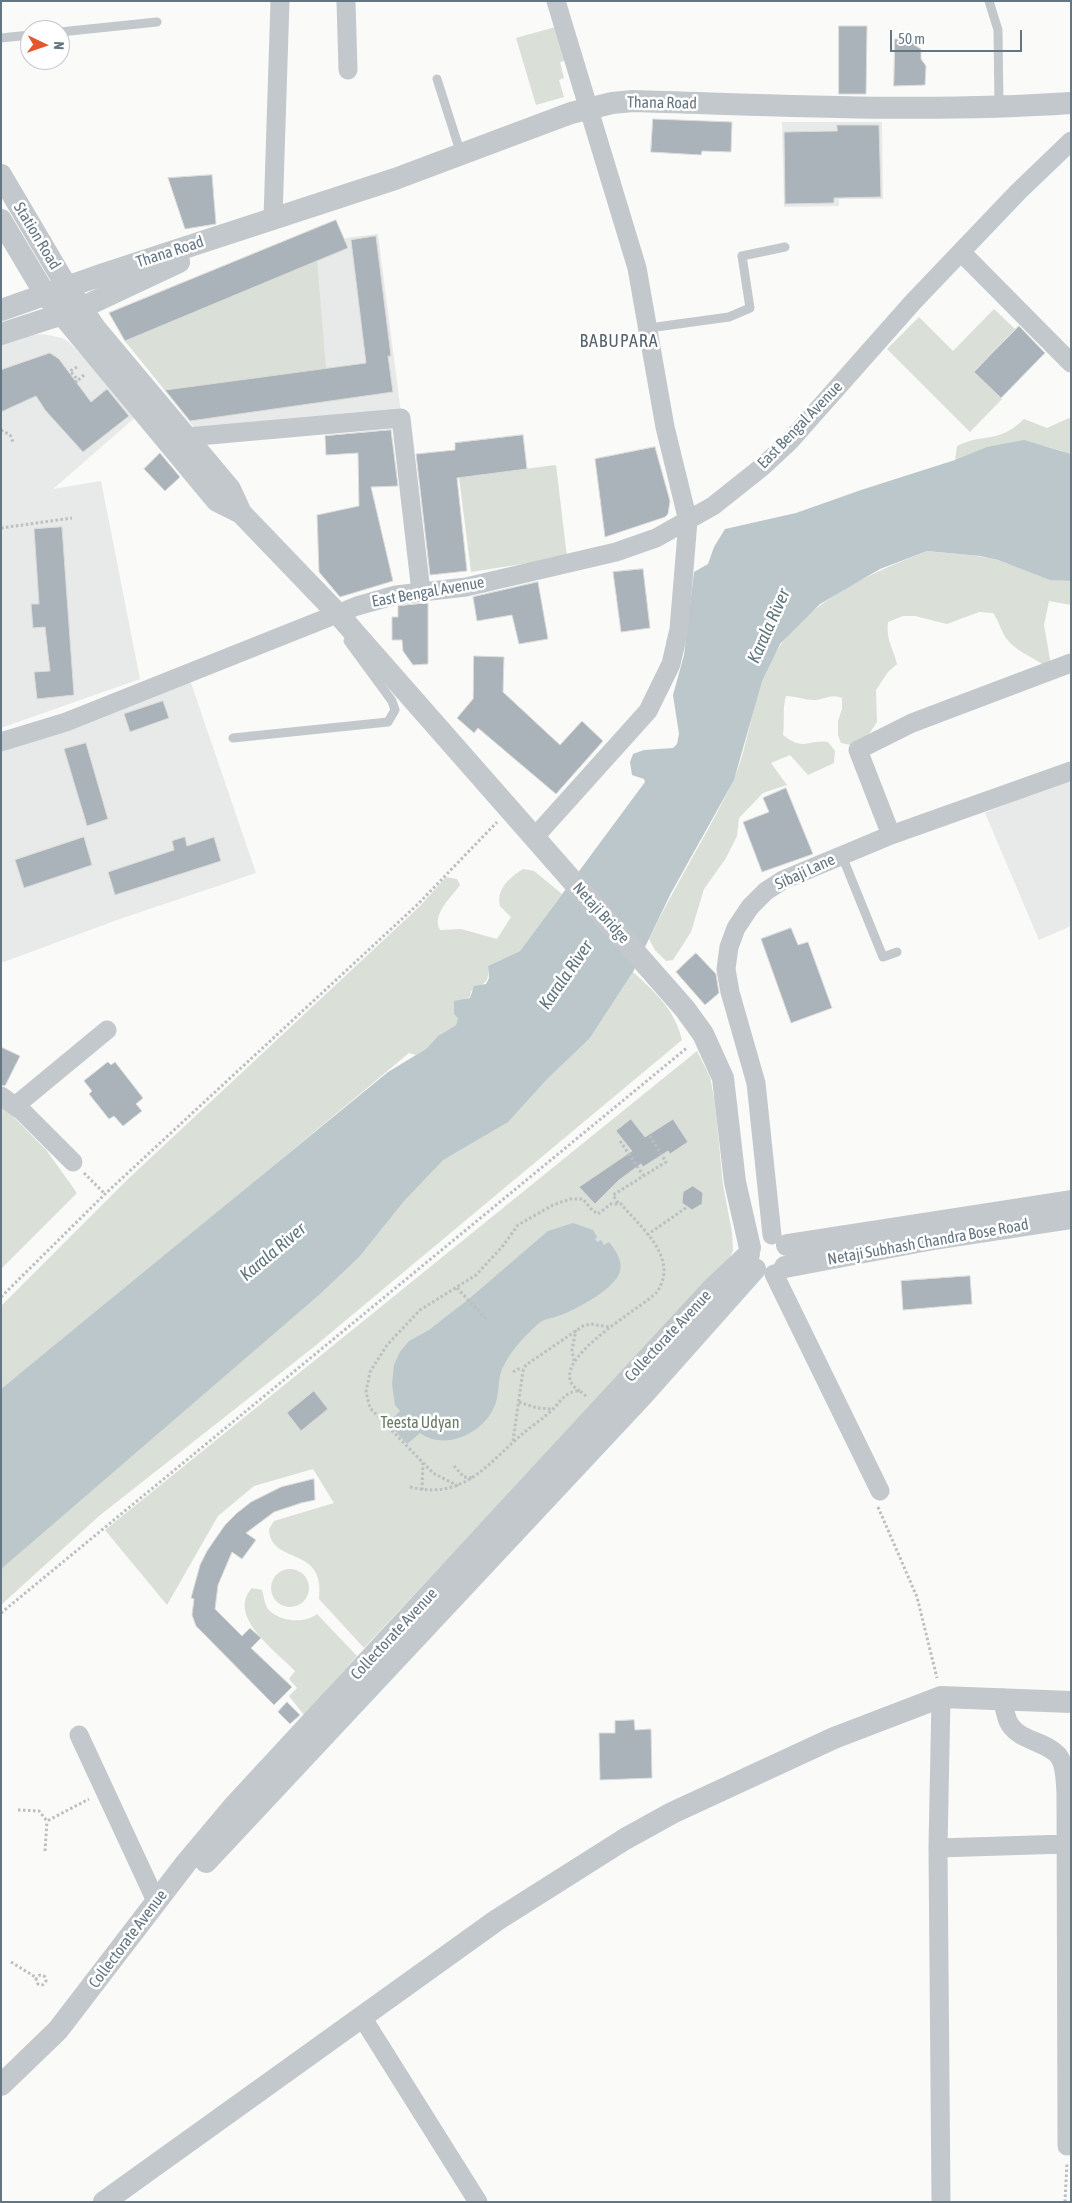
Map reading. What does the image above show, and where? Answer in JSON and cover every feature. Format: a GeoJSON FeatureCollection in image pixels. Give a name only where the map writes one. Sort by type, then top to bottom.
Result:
{"type":"FeatureCollection","features":[{"type":"Feature","properties":{"kind":"street"},"geometry":{"type":"LineString","coordinates":[[273,218],[280,1]]}},
{"type":"Feature","properties":{"kind":"street"},"geometry":{"type":"LineString","coordinates":[[346,1],[348,70]]}},
{"type":"Feature","properties":{"kind":"street"},"geometry":{"type":"LineString","coordinates":[[543,840],[638,725],[664,680],[671,664],[679,629],[688,521],[665,427],[637,268],[556,1]]}},
{"type":"Feature","properties":{"kind":"street","name":"Thana Road"},"geometry":{"type":"LineString","coordinates":[[55,294],[70,276],[90,279],[395,179],[562,116],[589,108],[633,101],[832,107],[999,106],[1071,103]]}},
{"type":"Feature","properties":{"kind":"street","name":"East Bengal Avenue"},"geometry":{"type":"LineString","coordinates":[[1,742],[66,722],[338,614],[396,595],[466,587],[616,552],[656,538],[688,521],[720,500],[790,441],[961,252],[1071,141]]}},
{"type":"Feature","properties":{"kind":"street","name":"Station Road"},"geometry":{"type":"LineString","coordinates":[[1,176],[55,294]]}},
{"type":"Feature","properties":{"kind":"street","name":"Thana Road"},"geometry":{"type":"LineString","coordinates":[[55,294],[102,298],[273,218]]}},
{"type":"Feature","properties":{"kind":"street","name":"Station Road"},"geometry":{"type":"LineString","coordinates":[[1,220],[55,294]]}},
{"type":"Feature","properties":{"kind":"street"},"geometry":{"type":"LineString","coordinates":[[961,252],[1071,363]]}},
{"type":"Feature","properties":{"kind":"street"},"geometry":{"type":"LineString","coordinates":[[1,310],[55,294]]}},
{"type":"Feature","properties":{"kind":"street"},"geometry":{"type":"LineString","coordinates":[[6,332],[55,294]]}},
{"type":"Feature","properties":{"kind":"street"},"geometry":{"type":"LineString","coordinates":[[55,294],[217,501],[241,514]]}},
{"type":"Feature","properties":{"kind":"street"},"geometry":{"type":"LineString","coordinates":[[88,334],[92,323],[92,310],[94,305],[102,298]]}},
{"type":"Feature","properties":{"kind":"street"},"geometry":{"type":"LineString","coordinates":[[6,332],[38,326],[52,327],[72,334],[88,334],[187,437],[230,489],[241,514]]}},
{"type":"Feature","properties":{"kind":"street"},"geometry":{"type":"LineString","coordinates":[[187,437],[402,418],[421,592]]}},
{"type":"Feature","properties":{"kind":"street","name":"Netaji Bridge"},"geometry":{"type":"LineString","coordinates":[[241,514],[338,614],[503,815],[543,840],[657,976]]}},
{"type":"Feature","properties":{"kind":"street"},"geometry":{"type":"LineString","coordinates":[[891,835],[858,750],[912,723],[1071,663]]}},
{"type":"Feature","properties":{"kind":"street","name":"Sibaji Lane"},"geometry":{"type":"LineString","coordinates":[[766,1254],[760,1106],[754,1074],[730,992],[726,969],[729,946],[736,928],[750,907],[766,891],[783,880],[891,835],[1071,770]]}},
{"type":"Feature","properties":{"kind":"street"},"geometry":{"type":"LineString","coordinates":[[657,976],[685,1009],[698,1039],[723,1078],[735,1182],[766,1254],[878,1485]]}},
{"type":"Feature","properties":{"kind":"street"},"geometry":{"type":"LineString","coordinates":[[657,976],[689,1005],[712,1030],[728,1056],[736,1074],[743,1114],[749,1181],[766,1254]]}},
{"type":"Feature","properties":{"kind":"street"},"geometry":{"type":"LineString","coordinates":[[73,1162],[8,1101],[107,1030]]}},
{"type":"Feature","properties":{"kind":"street","name":"Netaji Subhash Chandra Bose Road"},"geometry":{"type":"LineString","coordinates":[[766,1254],[1071,1201]]}},
{"type":"Feature","properties":{"kind":"street","name":"Netaji Subhash Chandra Bose Road"},"geometry":{"type":"LineString","coordinates":[[766,1254],[928,1240],[1071,1218]]}},
{"type":"Feature","properties":{"kind":"street","name":"Collectorate Avenue"},"geometry":{"type":"LineString","coordinates":[[520,1512],[592,1401],[713,1288],[766,1254]]}},
{"type":"Feature","properties":{"kind":"street","name":"Collectorate Avenue"},"geometry":{"type":"LineString","coordinates":[[1,2085],[58,2030],[70,2026],[159,1907],[219,1847],[375,1667],[766,1254]]}},
{"type":"Feature","properties":{"kind":"street"},"geometry":{"type":"LineString","coordinates":[[940,2202],[938,1848],[941,1698]]}},
{"type":"Feature","properties":{"kind":"street"},"geometry":{"type":"LineString","coordinates":[[104,2202],[497,1920],[664,1817],[834,1738],[941,1698],[1002,1698],[1071,1702]]}},
{"type":"Feature","properties":{"kind":"street"},"geometry":{"type":"LineString","coordinates":[[1002,1698],[1008,1721],[1013,1729],[1021,1735],[1048,1747],[1058,1756],[1064,1769],[1066,1793],[1067,2146]]}},
{"type":"Feature","properties":{"kind":"street"},"geometry":{"type":"LineString","coordinates":[[79,1735],[159,1907]]}},
{"type":"Feature","properties":{"kind":"street"},"geometry":{"type":"LineString","coordinates":[[938,1848],[1066,1844]]}},
{"type":"Feature","properties":{"kind":"street"},"geometry":{"type":"LineString","coordinates":[[362,2017],[478,2202]]}},
{"type":"Feature","properties":{"kind":"lane"},"geometry":{"type":"LineString","coordinates":[[989,1],[998,30],[999,106]]}},
{"type":"Feature","properties":{"kind":"lane"},"geometry":{"type":"LineString","coordinates":[[70,31],[157,22]]}},
{"type":"Feature","properties":{"kind":"lane"},"geometry":{"type":"LineString","coordinates":[[1,38],[20,36]]}},
{"type":"Feature","properties":{"kind":"lane"},"geometry":{"type":"LineString","coordinates":[[437,79],[461,154]]}},
{"type":"Feature","properties":{"kind":"lane"},"geometry":{"type":"LineString","coordinates":[[649,328],[729,317],[750,308],[742,256],[785,247]]}},
{"type":"Feature","properties":{"kind":"lane"},"geometry":{"type":"LineString","coordinates":[[233,738],[388,722],[395,710],[392,701],[338,628],[338,614]]}},
{"type":"Feature","properties":{"kind":"lane"},"geometry":{"type":"LineString","coordinates":[[842,856],[883,957],[897,952]]}},
{"type":"Feature","properties":{"kind":"path"},"geometry":{"type":"LineString","coordinates":[[77,367],[70,371],[77,379],[76,382],[84,375]]}},
{"type":"Feature","properties":{"kind":"path"},"geometry":{"type":"LineString","coordinates":[[1,430],[7,431],[13,442]]}},
{"type":"Feature","properties":{"kind":"path"},"geometry":{"type":"LineString","coordinates":[[1,528],[72,518]]}},
{"type":"Feature","properties":{"kind":"path"},"geometry":{"type":"LineString","coordinates":[[1,1297],[105,1194],[418,905],[503,815]]}},
{"type":"Feature","properties":{"kind":"path"},"geometry":{"type":"LineString","coordinates":[[1,1613],[698,1039]]}},
{"type":"Feature","properties":{"kind":"path"},"geometry":{"type":"LineString","coordinates":[[574,1361],[610,1327],[654,1294],[662,1282],[665,1272],[663,1260],[648,1235],[618,1203],[613,1194],[666,1162],[650,1136]]}},
{"type":"Feature","properties":{"kind":"path"},"geometry":{"type":"LineString","coordinates":[[620,1141],[643,1175]]}},
{"type":"Feature","properties":{"kind":"path"},"geometry":{"type":"LineString","coordinates":[[73,1162],[105,1194]]}},
{"type":"Feature","properties":{"kind":"path"},"geometry":{"type":"LineString","coordinates":[[458,1486],[433,1473],[423,1460],[370,1408],[367,1400],[367,1381],[374,1364],[399,1331],[420,1310],[436,1298],[457,1288],[488,1263],[518,1225],[537,1213],[575,1198],[583,1199],[598,1214],[611,1204],[618,1203]]}},
{"type":"Feature","properties":{"kind":"path"},"geometry":{"type":"LineString","coordinates":[[648,1235],[687,1207]]}},
{"type":"Feature","properties":{"kind":"path"},"geometry":{"type":"LineString","coordinates":[[457,1288],[487,1320]]}},
{"type":"Feature","properties":{"kind":"path"},"geometry":{"type":"LineString","coordinates":[[512,1443],[523,1370],[527,1364],[587,1324],[610,1327]]}},
{"type":"Feature","properties":{"kind":"path"},"geometry":{"type":"LineString","coordinates":[[576,1330],[572,1350],[574,1361],[571,1378],[574,1387],[592,1401]]}},
{"type":"Feature","properties":{"kind":"path"},"geometry":{"type":"LineString","coordinates":[[513,1372],[518,1369],[523,1370]]}},
{"type":"Feature","properties":{"kind":"path"},"geometry":{"type":"LineString","coordinates":[[410,1488],[422,1490],[458,1486],[473,1478],[553,1409],[568,1393],[592,1401]]}},
{"type":"Feature","properties":{"kind":"path"},"geometry":{"type":"LineString","coordinates":[[519,1402],[537,1408],[553,1409]]}},
{"type":"Feature","properties":{"kind":"path"},"geometry":{"type":"LineString","coordinates":[[422,1490],[423,1460]]}},
{"type":"Feature","properties":{"kind":"path"},"geometry":{"type":"LineString","coordinates":[[454,1466],[464,1477],[473,1478]]}},
{"type":"Feature","properties":{"kind":"path"},"geometry":{"type":"LineString","coordinates":[[878,1485],[877,1506],[917,1598],[934,1658],[941,1698]]}},
{"type":"Feature","properties":{"kind":"path"},"geometry":{"type":"LineString","coordinates":[[47,1821],[105,1790]]}},
{"type":"Feature","properties":{"kind":"path"},"geometry":{"type":"LineString","coordinates":[[18,1810],[39,1811],[47,1821],[45,1851]]}},
{"type":"Feature","properties":{"kind":"path"},"geometry":{"type":"LineString","coordinates":[[11,1962],[37,1978]]}},
{"type":"Feature","properties":{"kind":"path"},"geometry":{"type":"LineString","coordinates":[[1065,2202],[1067,2146]]}},
{"type":"Feature","properties":{"kind":"shaded area"},"geometry":{"type":"Polygon","coordinates":[[[782,122],[882,122],[883,199],[839,199],[839,206],[784,207],[782,122]]]}},
{"type":"Feature","properties":{"kind":"shaded area"},"geometry":{"type":"Polygon","coordinates":[[[336,220],[344,238],[378,234],[401,413],[197,431],[125,341],[109,313],[336,220]]]}},
{"type":"Feature","properties":{"kind":"shaded area"},"geometry":{"type":"Polygon","coordinates":[[[43,334],[62,338],[69,342],[138,415],[53,489],[101,481],[140,679],[1,728],[1,344],[31,335],[43,334]]]}},
{"type":"Feature","properties":{"kind":"shaded area"},"geometry":{"type":"Polygon","coordinates":[[[190,680],[256,873],[117,920],[1,963],[1,747],[190,680]]]}},
{"type":"Feature","properties":{"kind":"shaded area"},"geometry":{"type":"Polygon","coordinates":[[[1071,776],[1071,926],[1039,940],[985,813],[1071,776]]]}},
{"type":"Feature","properties":{"kind":"green space"},"geometry":{"type":"Polygon","coordinates":[[[559,26],[569,60],[560,62],[564,78],[559,80],[564,97],[536,105],[516,38],[559,26]]]}},
{"type":"Feature","properties":{"kind":"green space"},"geometry":{"type":"Polygon","coordinates":[[[317,261],[326,369],[165,390],[125,341],[317,261]]]}},
{"type":"Feature","properties":{"kind":"green space"},"geometry":{"type":"Polygon","coordinates":[[[994,309],[1015,329],[974,371],[1002,399],[970,432],[887,349],[919,317],[953,351],[994,309]]]}},
{"type":"Feature","properties":{"kind":"green space"},"geometry":{"type":"Polygon","coordinates":[[[1069,418],[1071,419],[1071,454],[1045,446],[955,460],[957,446],[1006,432],[1024,419],[1047,428],[1069,418]]]}},
{"type":"Feature","properties":{"kind":"green space"},"geometry":{"type":"Polygon","coordinates":[[[556,465],[567,557],[471,572],[459,477],[556,465]]]}},
{"type":"Feature","properties":{"kind":"green space"},"geometry":{"type":"Polygon","coordinates":[[[927,551],[988,558],[1042,576],[1071,581],[1071,605],[1049,601],[1044,625],[1051,665],[1045,666],[1014,647],[1004,635],[993,613],[979,612],[947,624],[915,616],[903,616],[888,622],[889,639],[897,664],[888,672],[876,690],[877,722],[867,737],[856,746],[841,743],[838,735],[838,721],[842,709],[842,698],[831,696],[814,700],[786,696],[783,735],[801,744],[828,742],[835,751],[834,763],[808,775],[790,755],[771,763],[787,785],[763,793],[739,818],[737,836],[726,858],[704,889],[691,932],[673,960],[666,961],[655,950],[649,939],[713,821],[738,770],[761,683],[773,657],[788,635],[807,616],[829,599],[877,572],[927,551]]]}},
{"type":"Feature","properties":{"kind":"green space"},"geometry":{"type":"Polygon","coordinates":[[[523,869],[534,871],[562,894],[520,951],[488,966],[487,980],[471,991],[470,997],[464,1000],[456,1025],[438,1036],[426,1049],[416,1055],[409,1053],[135,1281],[1,1389],[1,1306],[127,1180],[420,906],[446,877],[457,879],[460,885],[440,912],[438,924],[440,930],[461,929],[497,939],[511,917],[500,906],[500,894],[505,884],[523,869]]]}},
{"type":"Feature","properties":{"kind":"green space"},"geometry":{"type":"Polygon","coordinates":[[[633,972],[663,1002],[679,1029],[682,1040],[315,1346],[99,1516],[1,1605],[1,1564],[387,1205],[590,1038],[633,972]]]}},
{"type":"Feature","properties":{"kind":"green space","name":"Teesta Udyan"},"geometry":{"type":"Polygon","coordinates":[[[697,1051],[710,1077],[715,1103],[723,1185],[732,1232],[733,1251],[729,1259],[364,1648],[319,1599],[319,1582],[314,1570],[307,1562],[278,1548],[272,1540],[269,1529],[274,1521],[334,1503],[313,1469],[254,1486],[218,1516],[167,1605],[105,1530],[697,1051]]]}},
{"type":"Feature","properties":{"kind":"green space"},"geometry":{"type":"Polygon","coordinates":[[[1,1104],[47,1151],[77,1193],[1,1269],[1,1104]]]}},
{"type":"Feature","properties":{"kind":"green space"},"geometry":{"type":"Polygon","coordinates":[[[290,1569],[303,1575],[309,1588],[303,1601],[290,1607],[277,1601],[271,1588],[277,1575],[290,1569]]]}},
{"type":"Feature","properties":{"kind":"green space"},"geometry":{"type":"Polygon","coordinates":[[[252,1588],[262,1590],[268,1609],[279,1617],[299,1620],[317,1614],[357,1656],[304,1715],[289,1696],[297,1688],[289,1679],[295,1671],[266,1643],[249,1621],[245,1610],[246,1599],[252,1588]]]}},
{"type":"Feature","properties":{"kind":"water","name":"Karala River"},"geometry":{"type":"Polygon","coordinates":[[[1024,440],[1071,454],[1071,581],[1050,580],[998,560],[980,556],[927,551],[880,569],[820,604],[780,644],[762,681],[734,780],[671,893],[633,972],[590,1038],[547,1079],[508,1122],[443,1160],[404,1201],[359,1257],[320,1294],[1,1569],[1,1389],[388,1072],[426,1049],[438,1036],[456,1025],[458,1018],[454,1014],[454,1001],[470,998],[474,986],[486,984],[489,978],[488,966],[520,951],[645,782],[644,779],[632,775],[630,762],[633,754],[644,750],[673,748],[677,744],[679,734],[673,695],[684,655],[694,572],[708,564],[714,547],[725,529],[796,513],[955,460],[987,447],[1024,440]]]}},
{"type":"Feature","properties":{"kind":"water"},"geometry":{"type":"Polygon","coordinates":[[[573,1223],[593,1230],[597,1237],[595,1239],[597,1242],[601,1240],[604,1245],[609,1242],[615,1250],[621,1267],[614,1282],[600,1294],[582,1305],[541,1322],[524,1338],[507,1359],[502,1370],[496,1402],[491,1413],[475,1430],[464,1436],[442,1440],[430,1438],[420,1433],[407,1444],[388,1423],[400,1411],[395,1405],[392,1384],[394,1365],[400,1352],[409,1341],[429,1330],[470,1298],[548,1231],[573,1223]]]}},
{"type":"Feature","properties":{"kind":"building"},"geometry":{"type":"Polygon","coordinates":[[[839,26],[867,26],[866,94],[839,94],[839,26]]]}},
{"type":"Feature","properties":{"kind":"building"},"geometry":{"type":"Polygon","coordinates":[[[895,39],[916,39],[916,46],[921,49],[921,59],[926,66],[925,85],[894,86],[895,39]]]}},
{"type":"Feature","properties":{"kind":"building"},"geometry":{"type":"Polygon","coordinates":[[[653,119],[732,122],[731,152],[702,151],[701,155],[651,152],[653,119]]]}},
{"type":"Feature","properties":{"kind":"building"},"geometry":{"type":"Polygon","coordinates":[[[837,125],[879,125],[881,197],[834,198],[834,203],[785,204],[784,132],[837,131],[837,125]]]}},
{"type":"Feature","properties":{"kind":"building"},"geometry":{"type":"Polygon","coordinates":[[[212,175],[216,224],[185,229],[168,178],[212,175]]]}},
{"type":"Feature","properties":{"kind":"building"},"geometry":{"type":"Polygon","coordinates":[[[336,220],[348,248],[125,341],[109,313],[336,220]]]}},
{"type":"Feature","properties":{"kind":"building"},"geometry":{"type":"Polygon","coordinates":[[[376,236],[391,356],[388,356],[393,392],[190,421],[165,390],[366,363],[351,240],[376,236]]]}},
{"type":"Feature","properties":{"kind":"building"},"geometry":{"type":"Polygon","coordinates":[[[1019,326],[1045,353],[1001,398],[974,372],[1019,326]]]}},
{"type":"Feature","properties":{"kind":"building"},"geometry":{"type":"Polygon","coordinates":[[[50,353],[59,359],[91,402],[107,389],[129,416],[83,452],[45,410],[36,396],[1,412],[1,370],[50,353]]]}},
{"type":"Feature","properties":{"kind":"building"},"geometry":{"type":"Polygon","coordinates":[[[391,430],[398,486],[371,487],[393,581],[340,597],[319,572],[317,515],[359,506],[358,453],[326,455],[325,436],[391,430]]]}},
{"type":"Feature","properties":{"kind":"building"},"geometry":{"type":"Polygon","coordinates":[[[523,435],[527,469],[457,478],[467,571],[430,575],[416,454],[455,450],[455,443],[523,435]]]}},
{"type":"Feature","properties":{"kind":"building"},"geometry":{"type":"Polygon","coordinates":[[[655,447],[670,501],[668,514],[665,517],[605,537],[595,459],[655,447]]]}},
{"type":"Feature","properties":{"kind":"building"},"geometry":{"type":"Polygon","coordinates":[[[160,453],[180,477],[165,491],[144,469],[160,453]]]}},
{"type":"Feature","properties":{"kind":"building"},"geometry":{"type":"Polygon","coordinates":[[[62,527],[74,695],[37,699],[34,672],[50,671],[45,627],[33,628],[31,604],[39,604],[34,529],[62,527]]]}},
{"type":"Feature","properties":{"kind":"building"},"geometry":{"type":"Polygon","coordinates":[[[643,569],[650,628],[621,632],[613,572],[643,569]]]}},
{"type":"Feature","properties":{"kind":"building"},"geometry":{"type":"Polygon","coordinates":[[[538,582],[548,639],[519,644],[512,615],[477,621],[473,597],[538,582]]]}},
{"type":"Feature","properties":{"kind":"building"},"geometry":{"type":"Polygon","coordinates":[[[428,603],[428,664],[413,665],[403,651],[402,640],[392,640],[392,617],[398,617],[398,606],[428,603]]]}},
{"type":"Feature","properties":{"kind":"building"},"geometry":{"type":"Polygon","coordinates":[[[474,656],[504,657],[503,692],[560,745],[582,721],[603,741],[556,794],[478,728],[474,733],[457,718],[473,699],[474,656]]]}},
{"type":"Feature","properties":{"kind":"building"},"geometry":{"type":"Polygon","coordinates":[[[163,701],[169,718],[130,732],[124,714],[163,701]]]}},
{"type":"Feature","properties":{"kind":"building"},"geometry":{"type":"Polygon","coordinates":[[[86,743],[108,819],[87,826],[64,749],[86,743]]]}},
{"type":"Feature","properties":{"kind":"building"},"geometry":{"type":"Polygon","coordinates":[[[786,788],[813,854],[762,872],[743,822],[769,812],[763,798],[786,788]]]}},
{"type":"Feature","properties":{"kind":"building"},"geometry":{"type":"Polygon","coordinates":[[[84,837],[92,865],[24,888],[15,860],[84,837]]]}},
{"type":"Feature","properties":{"kind":"building"},"geometry":{"type":"Polygon","coordinates":[[[185,837],[187,846],[214,837],[221,861],[115,895],[108,872],[174,850],[172,841],[185,837]]]}},
{"type":"Feature","properties":{"kind":"building"},"geometry":{"type":"Polygon","coordinates":[[[791,928],[798,945],[808,942],[832,1008],[791,1023],[761,939],[791,928]]]}},
{"type":"Feature","properties":{"kind":"building"},"geometry":{"type":"Polygon","coordinates":[[[696,953],[716,974],[719,993],[705,1005],[676,972],[696,953]]]}},
{"type":"Feature","properties":{"kind":"building"},"geometry":{"type":"Polygon","coordinates":[[[1,1047],[20,1056],[5,1086],[1,1085],[1,1047]]]}},
{"type":"Feature","properties":{"kind":"building"},"geometry":{"type":"Polygon","coordinates":[[[108,1062],[111,1065],[115,1062],[143,1098],[136,1104],[142,1111],[123,1126],[114,1116],[109,1119],[89,1094],[92,1091],[84,1081],[108,1062]]]}},
{"type":"Feature","properties":{"kind":"building"},"geometry":{"type":"Polygon","coordinates":[[[631,1119],[645,1137],[673,1119],[688,1142],[670,1154],[668,1151],[643,1167],[641,1164],[619,1180],[595,1204],[579,1187],[632,1151],[616,1131],[631,1119]]]}},
{"type":"Feature","properties":{"kind":"building"},"geometry":{"type":"Polygon","coordinates":[[[693,1186],[703,1193],[702,1204],[692,1210],[682,1203],[683,1192],[693,1186]]]}},
{"type":"Feature","properties":{"kind":"building"},"geometry":{"type":"Polygon","coordinates":[[[970,1276],[972,1304],[903,1310],[901,1281],[970,1276]]]}},
{"type":"Feature","properties":{"kind":"building"},"geometry":{"type":"Polygon","coordinates":[[[314,1391],[328,1409],[301,1431],[287,1413],[314,1391]]]}},
{"type":"Feature","properties":{"kind":"building"},"geometry":{"type":"Polygon","coordinates":[[[314,1479],[315,1500],[274,1512],[246,1533],[256,1540],[242,1559],[232,1552],[218,1585],[215,1609],[242,1636],[250,1628],[261,1638],[251,1648],[292,1687],[274,1705],[196,1626],[192,1615],[194,1599],[191,1598],[200,1565],[207,1551],[225,1525],[237,1513],[251,1502],[281,1487],[314,1479]]]}},
{"type":"Feature","properties":{"kind":"building"},"geometry":{"type":"Polygon","coordinates":[[[287,1702],[300,1715],[290,1724],[278,1712],[287,1702]]]}},
{"type":"Feature","properties":{"kind":"building"},"geometry":{"type":"Polygon","coordinates":[[[634,1720],[635,1730],[651,1729],[652,1778],[600,1780],[599,1733],[615,1733],[615,1721],[634,1720]]]}},
{"type":"Feature","properties":{"kind":"district","name":"BABUPARA"},"geometry":{"type":"Point","coordinates":[619,341]}}]}
